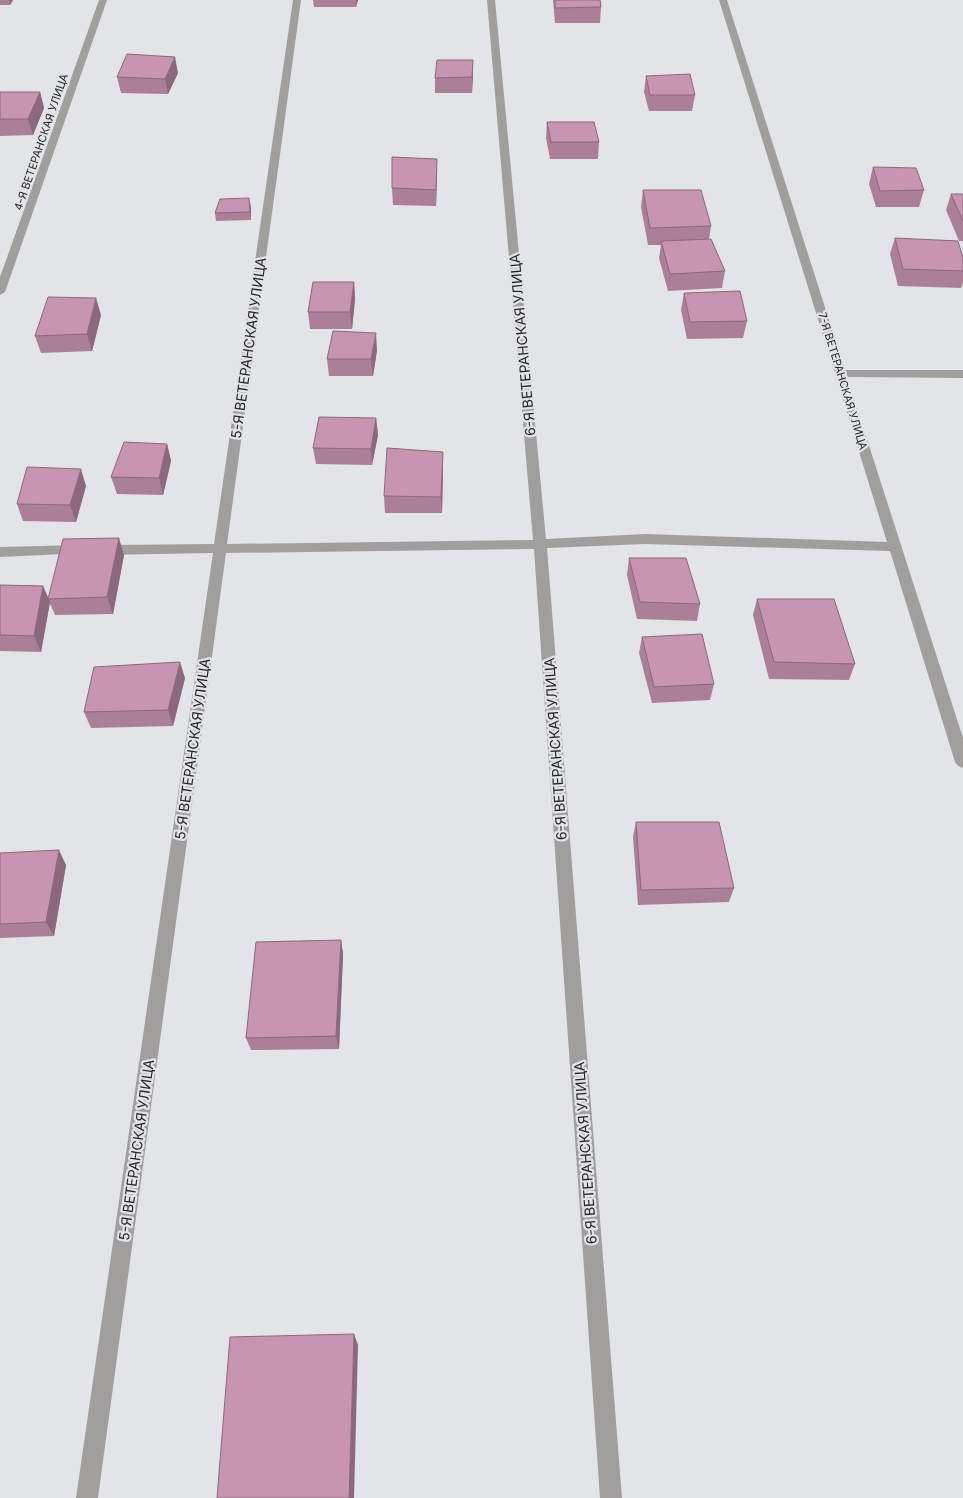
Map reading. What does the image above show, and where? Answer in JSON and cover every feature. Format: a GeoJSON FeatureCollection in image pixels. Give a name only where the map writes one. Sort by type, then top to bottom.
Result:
{"type":"FeatureCollection","features":[{"type":"Feature","properties":{"kind":"street","name":"4-Я ВЕТЕРАНСКАЯ УЛИЦА"},"geometry":{"type":"LineString","coordinates":[[0,292],[103,0]]}},
{"type":"Feature","properties":{"kind":"street","name":"5-Я ВЕТЕРАНСКАЯ УЛИЦА"},"geometry":{"type":"LineString","coordinates":[[87,1498],[297,0]]}},
{"type":"Feature","properties":{"kind":"street","name":"6-Я ВЕТЕРАНСКАЯ УЛИЦА"},"geometry":{"type":"LineString","coordinates":[[491,0],[540,544],[611,1498]]}},
{"type":"Feature","properties":{"kind":"street","name":"7-Я ВЕТЕРАНСКАЯ УЛИЦА"},"geometry":{"type":"LineString","coordinates":[[723,0],[963,762]]}},
{"type":"Feature","properties":{"kind":"street"},"geometry":{"type":"LineString","coordinates":[[841,373],[963,374]]}},
{"type":"Feature","properties":{"kind":"street"},"geometry":{"type":"LineString","coordinates":[[0,552],[221,547],[540,544],[645,538],[896,547]]}},
{"type":"Feature","properties":{"kind":"building"},"geometry":{"type":"Polygon","coordinates":[[[555,0],[600,0],[601,7],[555,8],[555,0]]]}},
{"type":"Feature","properties":{"kind":"building"},"geometry":{"type":"Polygon","coordinates":[[[127,54],[175,57],[165,79],[117,77],[127,54]]]}},
{"type":"Feature","properties":{"kind":"building"},"geometry":{"type":"Polygon","coordinates":[[[437,60],[473,60],[472,77],[435,78],[437,60]]]}},
{"type":"Feature","properties":{"kind":"building"},"geometry":{"type":"Polygon","coordinates":[[[690,74],[695,95],[650,95],[646,76],[690,74]]]}},
{"type":"Feature","properties":{"kind":"building"},"geometry":{"type":"Polygon","coordinates":[[[0,92],[40,92],[28,119],[0,119],[0,92]]]}},
{"type":"Feature","properties":{"kind":"building"},"geometry":{"type":"Polygon","coordinates":[[[547,122],[594,122],[599,142],[551,142],[547,122]]]}},
{"type":"Feature","properties":{"kind":"building"},"geometry":{"type":"Polygon","coordinates":[[[392,157],[437,159],[436,190],[392,188],[392,157]]]}},
{"type":"Feature","properties":{"kind":"building"},"geometry":{"type":"Polygon","coordinates":[[[873,167],[916,168],[924,190],[880,191],[873,167]]]}},
{"type":"Feature","properties":{"kind":"building"},"geometry":{"type":"Polygon","coordinates":[[[643,190],[701,190],[711,226],[650,228],[643,190]]]}},
{"type":"Feature","properties":{"kind":"building"},"geometry":{"type":"Polygon","coordinates":[[[951,194],[963,194],[963,221],[951,194]]]}},
{"type":"Feature","properties":{"kind":"building"},"geometry":{"type":"Polygon","coordinates":[[[249,198],[250,212],[215,213],[220,199],[249,198]]]}},
{"type":"Feature","properties":{"kind":"building"},"geometry":{"type":"Polygon","coordinates":[[[895,238],[958,241],[963,258],[963,271],[903,269],[895,238]]]}},
{"type":"Feature","properties":{"kind":"building"},"geometry":{"type":"Polygon","coordinates":[[[711,239],[725,271],[670,274],[661,241],[711,239]]]}},
{"type":"Feature","properties":{"kind":"building"},"geometry":{"type":"Polygon","coordinates":[[[313,282],[354,282],[350,312],[308,312],[313,282]]]}},
{"type":"Feature","properties":{"kind":"building"},"geometry":{"type":"Polygon","coordinates":[[[740,291],[747,321],[690,322],[684,293],[740,291]]]}},
{"type":"Feature","properties":{"kind":"building"},"geometry":{"type":"Polygon","coordinates":[[[48,297],[96,298],[87,334],[35,336],[48,297]]]}},
{"type":"Feature","properties":{"kind":"building"},"geometry":{"type":"Polygon","coordinates":[[[333,331],[376,333],[371,359],[327,359],[333,331]]]}},
{"type":"Feature","properties":{"kind":"building"},"geometry":{"type":"Polygon","coordinates":[[[319,417],[376,418],[371,449],[313,448],[319,417]]]}},
{"type":"Feature","properties":{"kind":"building"},"geometry":{"type":"Polygon","coordinates":[[[124,442],[167,444],[159,478],[111,477],[124,442]]]}},
{"type":"Feature","properties":{"kind":"building"},"geometry":{"type":"Polygon","coordinates":[[[387,448],[443,452],[441,497],[384,496],[387,448]]]}},
{"type":"Feature","properties":{"kind":"building"},"geometry":{"type":"Polygon","coordinates":[[[27,467],[81,469],[70,505],[17,504],[27,467]]]}},
{"type":"Feature","properties":{"kind":"building"},"geometry":{"type":"Polygon","coordinates":[[[119,538],[107,597],[48,599],[63,539],[119,538]]]}},
{"type":"Feature","properties":{"kind":"building"},"geometry":{"type":"Polygon","coordinates":[[[629,558],[686,558],[700,604],[640,602],[629,558]]]}},
{"type":"Feature","properties":{"kind":"building"},"geometry":{"type":"Polygon","coordinates":[[[0,585],[43,586],[34,636],[0,635],[0,585]]]}},
{"type":"Feature","properties":{"kind":"building"},"geometry":{"type":"Polygon","coordinates":[[[757,599],[834,599],[855,664],[774,662],[757,599]]]}},
{"type":"Feature","properties":{"kind":"building"},"geometry":{"type":"Polygon","coordinates":[[[702,634],[714,684],[654,687],[642,637],[702,634]]]}},
{"type":"Feature","properties":{"kind":"building"},"geometry":{"type":"Polygon","coordinates":[[[180,662],[168,710],[84,712],[94,667],[180,662]]]}},
{"type":"Feature","properties":{"kind":"building"},"geometry":{"type":"Polygon","coordinates":[[[636,822],[719,822],[734,888],[641,890],[636,822]]]}},
{"type":"Feature","properties":{"kind":"building"},"geometry":{"type":"Polygon","coordinates":[[[59,850],[46,922],[0,924],[0,853],[59,850]]]}},
{"type":"Feature","properties":{"kind":"building"},"geometry":{"type":"Polygon","coordinates":[[[341,940],[336,1036],[246,1038],[256,942],[341,940]]]}},
{"type":"Feature","properties":{"kind":"building"},"geometry":{"type":"Polygon","coordinates":[[[354,1334],[349,1498],[217,1498],[230,1337],[354,1334]]]}}]}
